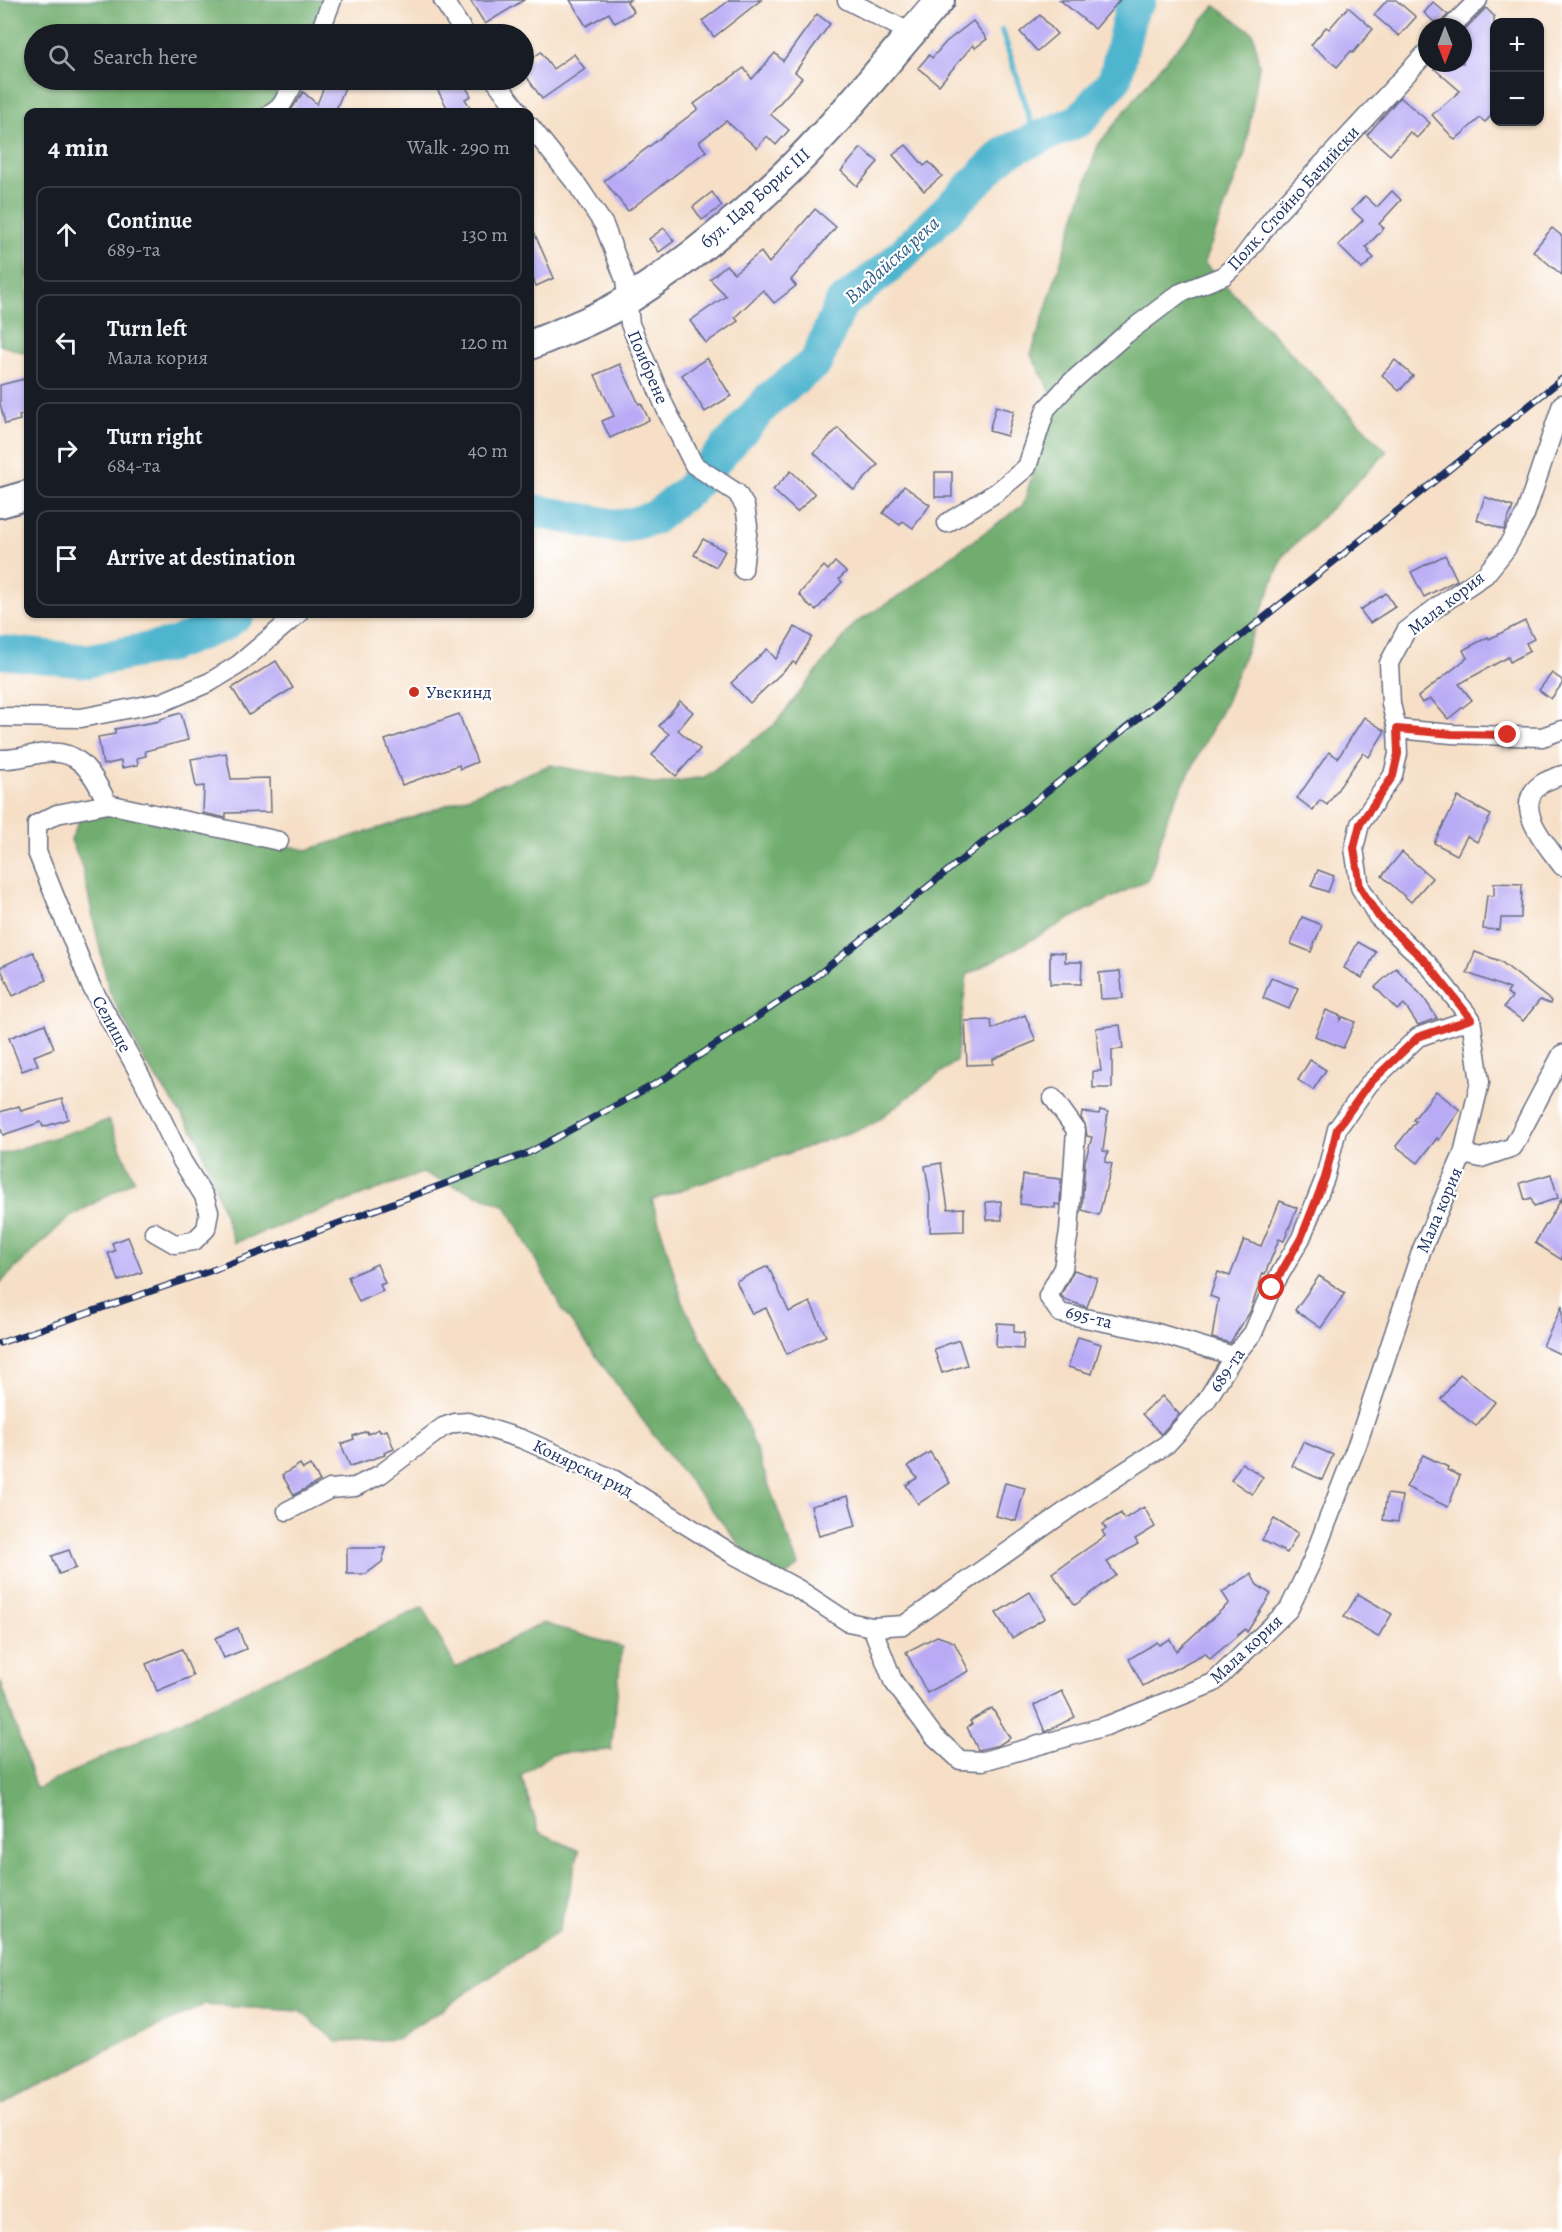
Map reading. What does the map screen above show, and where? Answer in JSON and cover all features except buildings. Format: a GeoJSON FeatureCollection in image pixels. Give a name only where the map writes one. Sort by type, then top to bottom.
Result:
{"type":"FeatureCollection","features":[{"type":"Feature","properties":{"kind":"main road","name":"бул. Цар Борис III"},"geometry":{"type":"LineString","coordinates":[[534,343],[627,300],[697,251],[764,193],[823,135],[940,0]]}},
{"type":"Feature","properties":{"kind":"main road"},"geometry":{"type":"LineString","coordinates":[[0,503],[24,496]]}},
{"type":"Feature","properties":{"kind":"street"},"geometry":{"type":"LineString","coordinates":[[323,24],[332,0]]}},
{"type":"Feature","properties":{"kind":"street"},"geometry":{"type":"LineString","coordinates":[[442,0],[458,24]]}},
{"type":"Feature","properties":{"kind":"street"},"geometry":{"type":"LineString","coordinates":[[847,0],[911,33]]}},
{"type":"Feature","properties":{"kind":"street"},"geometry":{"type":"LineString","coordinates":[[1460,18],[1478,0]]}},
{"type":"Feature","properties":{"kind":"street","name":"Полк. Стойно Бачийски"},"geometry":{"type":"LineString","coordinates":[[947,523],[997,492],[1027,467],[1046,409],[1069,384],[1126,334],[1180,293],[1223,276],[1242,259],[1275,215],[1418,62]]}},
{"type":"Feature","properties":{"kind":"street"},"geometry":{"type":"LineString","coordinates":[[278,108],[290,90]]}},
{"type":"Feature","properties":{"kind":"street"},"geometry":{"type":"LineString","coordinates":[[502,90],[516,108]]}},
{"type":"Feature","properties":{"kind":"street","name":"Поибрене"},"geometry":{"type":"LineString","coordinates":[[534,131],[578,186],[604,225],[625,280],[630,324],[665,407],[694,465],[737,493],[745,506],[748,526],[742,570]]}},
{"type":"Feature","properties":{"kind":"street","name":"Мала кория"},"geometry":{"type":"LineString","coordinates":[[872,1627],[893,1681],[933,1734],[960,1760],[983,1761],[1106,1726],[1213,1683],[1289,1609],[1312,1561],[1358,1442],[1422,1249],[1463,1154],[1480,1082],[1471,1019],[1427,963],[1378,916],[1360,887],[1354,848],[1360,824],[1393,776],[1398,754],[1397,729],[1391,704],[1389,663],[1406,631],[1485,575],[1506,549],[1525,515],[1562,405]]}},
{"type":"Feature","properties":{"kind":"street"},"geometry":{"type":"LineString","coordinates":[[0,717],[81,718],[163,702],[210,682],[238,665],[293,618]]}},
{"type":"Feature","properties":{"kind":"street"},"geometry":{"type":"LineString","coordinates":[[1397,729],[1452,734],[1542,737],[1562,730]]}},
{"type":"Feature","properties":{"kind":"street"},"geometry":{"type":"LineString","coordinates":[[0,759],[64,752],[79,759],[93,776],[108,804],[279,840]]}},
{"type":"Feature","properties":{"kind":"street"},"geometry":{"type":"LineString","coordinates":[[1562,775],[1541,784],[1530,795],[1528,807],[1537,831],[1562,866]]}},
{"type":"Feature","properties":{"kind":"street","name":"Селище"},"geometry":{"type":"LineString","coordinates":[[108,804],[57,814],[37,824],[37,852],[90,984],[144,1082],[182,1161],[204,1196],[209,1212],[206,1229],[194,1241],[176,1244],[154,1232]]}},
{"type":"Feature","properties":{"kind":"street","name":"689-та"},"geometry":{"type":"LineString","coordinates":[[872,1627],[904,1625],[1083,1499],[1167,1444],[1206,1401],[1234,1356],[1253,1333],[1272,1288],[1301,1238],[1325,1178],[1337,1129],[1369,1084],[1418,1037],[1471,1019]]}},
{"type":"Feature","properties":{"kind":"street","name":"Мала кория"},"geometry":{"type":"LineString","coordinates":[[1463,1154],[1481,1158],[1513,1147],[1562,1054]]}},
{"type":"Feature","properties":{"kind":"street","name":"695-та"},"geometry":{"type":"LineString","coordinates":[[1053,1098],[1076,1130],[1070,1231],[1063,1268],[1048,1296],[1060,1313],[1154,1332],[1234,1356]]}},
{"type":"Feature","properties":{"kind":"street","name":"Конярски рид"},"geometry":{"type":"LineString","coordinates":[[286,1511],[330,1489],[355,1487],[381,1474],[443,1427],[468,1422],[522,1439],[613,1479],[731,1553],[798,1589],[849,1622],[872,1627]]}},
{"type":"Feature","properties":{"kind":"green space"},"geometry":{"type":"Polygon","coordinates":[[[0,0],[332,0],[323,24],[24,24],[24,90],[288,90],[275,108],[24,108],[24,353],[0,345],[0,0]]]}},
{"type":"Feature","properties":{"kind":"green space"},"geometry":{"type":"Polygon","coordinates":[[[1215,6],[1253,33],[1259,65],[1245,153],[1204,263],[1387,452],[1283,556],[1226,702],[1169,812],[1149,879],[1073,917],[967,975],[956,1061],[871,1125],[652,1200],[684,1306],[747,1425],[798,1566],[773,1587],[663,1448],[564,1312],[506,1206],[422,1173],[234,1243],[198,1138],[145,1062],[109,991],[82,866],[71,840],[81,816],[115,808],[307,850],[415,817],[550,765],[657,784],[704,777],[774,725],[855,623],[904,593],[1023,505],[1055,400],[1031,355],[1098,145],[1159,68],[1215,6]]]}},
{"type":"Feature","properties":{"kind":"green space"},"geometry":{"type":"Polygon","coordinates":[[[109,1120],[134,1180],[67,1219],[0,1283],[0,1153],[109,1120]]]}},
{"type":"Feature","properties":{"kind":"green space"},"geometry":{"type":"Polygon","coordinates":[[[423,1607],[456,1668],[543,1623],[622,1647],[611,1750],[551,1754],[521,1776],[539,1832],[579,1851],[559,1931],[397,2039],[337,2042],[300,2011],[204,2005],[100,2054],[0,2106],[0,1679],[36,1789],[423,1607]]]}},
{"type":"Feature","properties":{"kind":"waterway","name":"Владайска река"},"geometry":{"type":"LineString","coordinates":[[534,511],[620,527],[654,518],[690,489],[770,398],[816,362],[841,304],[890,266],[1006,152],[1080,120],[1115,79],[1131,10],[1139,0]]}},
{"type":"Feature","properties":{"kind":"waterway"},"geometry":{"type":"LineString","coordinates":[[1002,30],[1036,139]]}},
{"type":"Feature","properties":{"kind":"waterway","name":"Владайска река"},"geometry":{"type":"LineString","coordinates":[[0,652],[86,661],[171,645],[223,625],[233,618]]}},
{"type":"Feature","properties":{"kind":"railway"},"geometry":{"type":"LineString","coordinates":[[0,1343],[210,1271],[528,1153],[664,1079],[805,985],[1562,379]]}},
{"type":"Feature","properties":{"kind":"place","name":"Увекинд"},"geometry":{"type":"Point","coordinates":[414,692]}},
{"type":"Feature","properties":{"kind":"route"},"geometry":{"type":"LineString","coordinates":[[1272,1288],[1301,1238],[1325,1178],[1337,1129],[1369,1084],[1418,1037],[1471,1019],[1427,963],[1378,916],[1360,887],[1354,848],[1360,824],[1393,776],[1398,754],[1397,729],[1452,734],[1508,735]]}}]}
